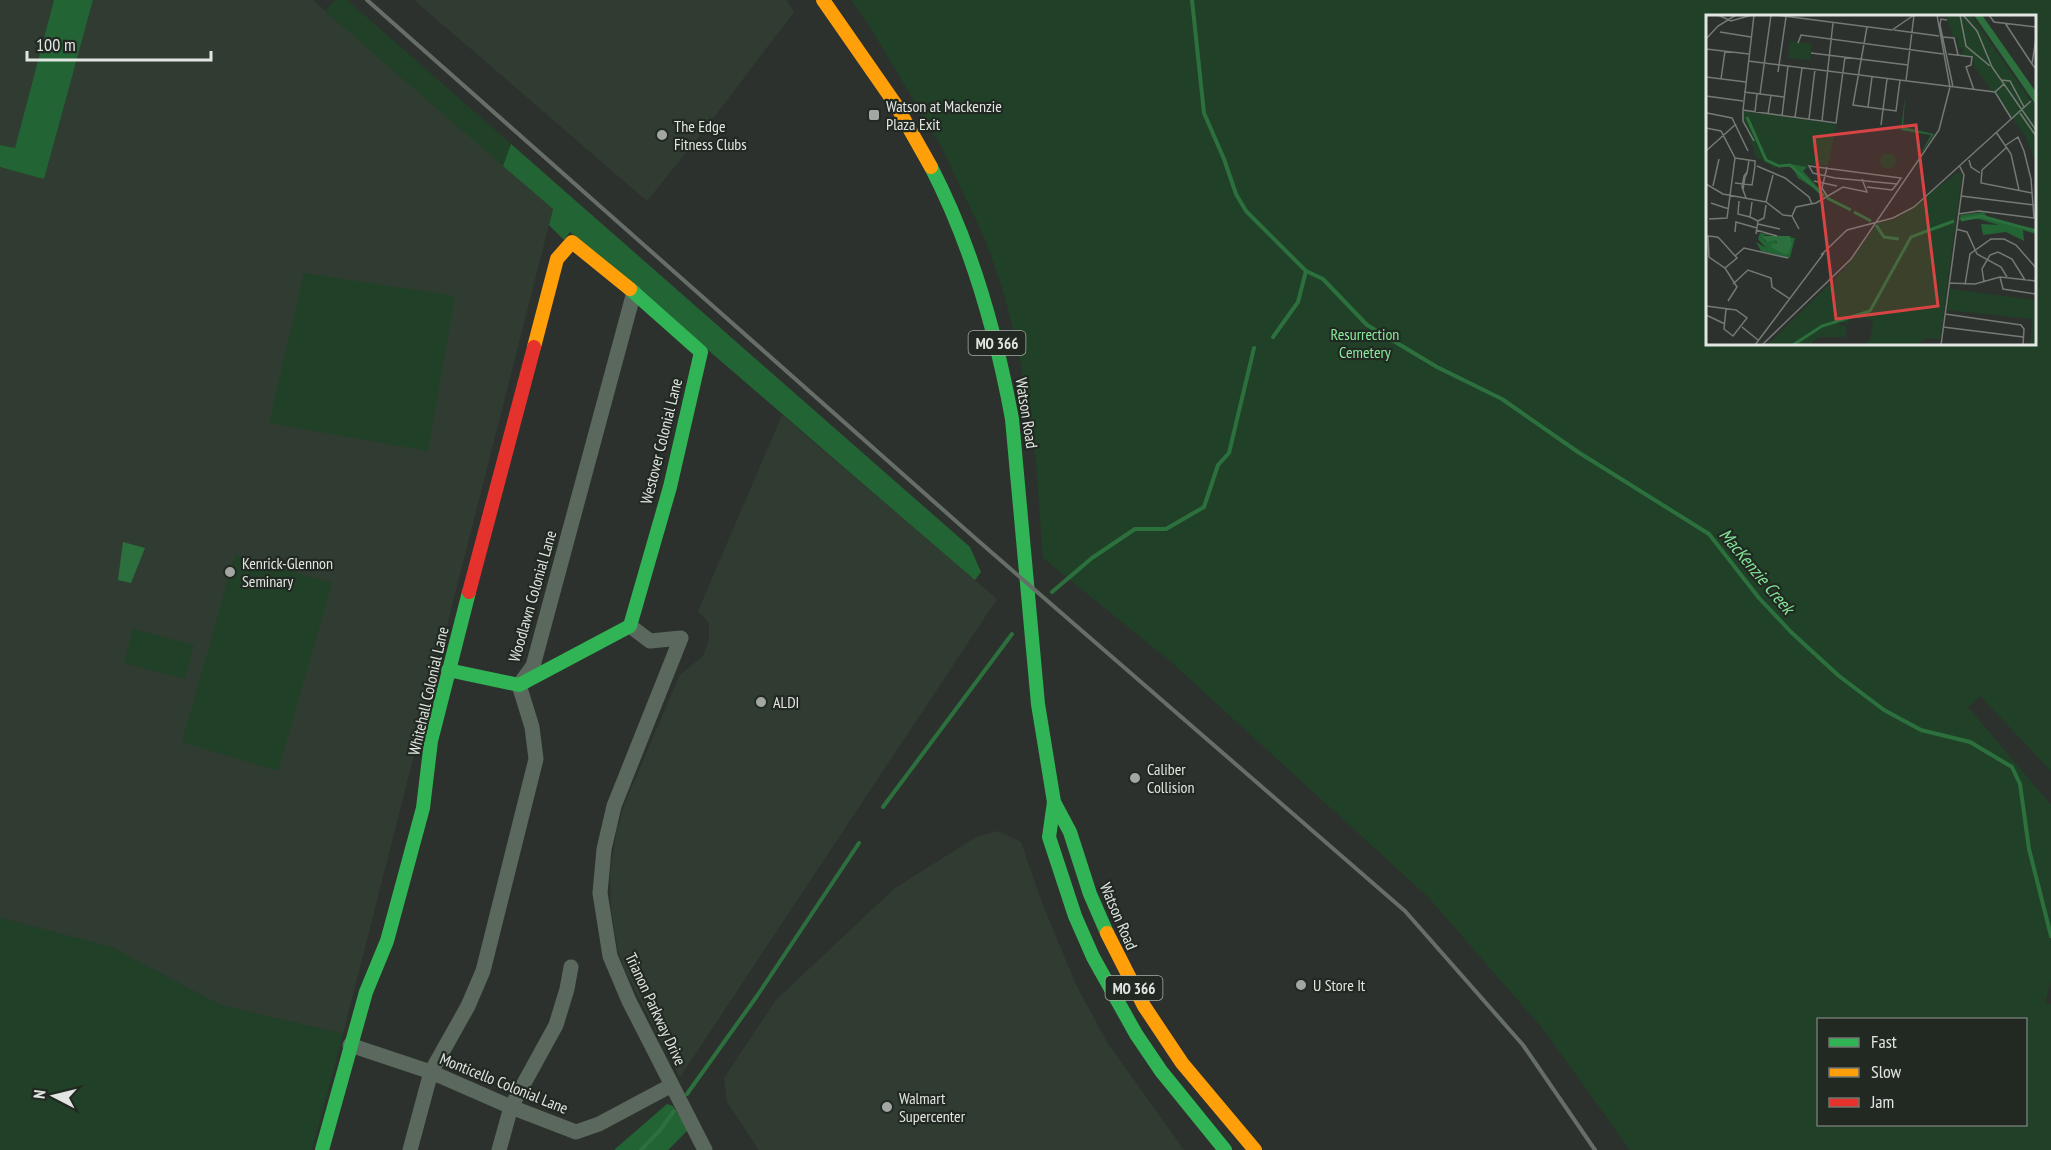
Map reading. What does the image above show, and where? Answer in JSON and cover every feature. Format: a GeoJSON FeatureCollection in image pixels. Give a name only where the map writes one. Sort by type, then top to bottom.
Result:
{"type":"FeatureCollection","features":[{"type":"Feature","properties":{"kind":"main road","name":"Watson Road"},"geometry":{"type":"LineString","coordinates":[[823,0],[895,104],[930,166],[968,252],[990,318],[1007,387],[1012,419],[1038,704],[1054,802],[1049,837],[1075,916],[1094,957],[1136,1034],[1167,1078],[1226,1150]]}},
{"type":"Feature","properties":{"kind":"main road","name":"Whitehall Colonial Lane"},"geometry":{"type":"LineString","coordinates":[[322,1150],[366,992],[387,941],[423,807],[431,741],[448,670],[557,259],[572,242],[634,292]]}},
{"type":"Feature","properties":{"kind":"main road","name":"Westover Colonial Lane"},"geometry":{"type":"LineString","coordinates":[[630,626],[670,487],[701,352],[634,292]]}},
{"type":"Feature","properties":{"kind":"main road"},"geometry":{"type":"LineString","coordinates":[[448,670],[519,685],[630,626]]}},
{"type":"Feature","properties":{"kind":"main road","name":"Watson Road"},"geometry":{"type":"LineString","coordinates":[[1054,802],[1071,832],[1090,894],[1115,951],[1144,1006],[1188,1070],[1255,1150]]}},
{"type":"Feature","properties":{"kind":"main road"},"geometry":{"type":"LineString","coordinates":[[1212,1134],[1214,1150]]}},
{"type":"Feature","properties":{"kind":"street","name":"Woodlawn Colonial Lane"},"geometry":{"type":"LineString","coordinates":[[410,1150],[431,1072],[468,1006],[483,971],[536,759],[532,726],[519,685],[533,666],[634,292]]}},
{"type":"Feature","properties":{"kind":"street","name":"Trianon Parkway Drive"},"geometry":{"type":"LineString","coordinates":[[630,626],[650,641],[681,638],[614,806],[604,849],[600,893],[610,956],[629,1001],[705,1150]]}},
{"type":"Feature","properties":{"kind":"street"},"geometry":{"type":"LineString","coordinates":[[500,1150],[511,1107],[556,1025],[571,967]]}},
{"type":"Feature","properties":{"kind":"street","name":"Monticello Colonial Lane"},"geometry":{"type":"LineString","coordinates":[[350,1045],[431,1072],[576,1132],[599,1124],[672,1085]]}},
{"type":"Feature","properties":{"kind":"shaded area"},"geometry":{"type":"Polygon","coordinates":[[[0,0],[54,0],[15,149],[0,145],[0,0]]]}},
{"type":"Feature","properties":{"kind":"shaded area"},"geometry":{"type":"Polygon","coordinates":[[[54,0],[93,0],[44,179],[0,167],[0,145],[15,148],[54,0]]]}},
{"type":"Feature","properties":{"kind":"shaded area","name":"Kenrick-Glennon Seminary"},"geometry":{"type":"Polygon","coordinates":[[[93,0],[313,0],[553,209],[343,1034],[220,1005],[111,947],[0,918],[0,167],[44,178],[93,0]]]}},
{"type":"Feature","properties":{"kind":"shaded area"},"geometry":{"type":"Polygon","coordinates":[[[414,0],[786,0],[794,12],[647,201],[414,0]]]}},
{"type":"Feature","properties":{"kind":"shaded area"},"geometry":{"type":"Polygon","coordinates":[[[511,144],[970,547],[981,572],[975,580],[570,232],[564,240],[549,225],[553,209],[503,166],[511,144]]]}},
{"type":"Feature","properties":{"kind":"shaded area"},"geometry":{"type":"Polygon","coordinates":[[[782,415],[997,599],[680,1077],[625,971],[618,951],[611,909],[610,872],[617,829],[625,803],[672,693],[680,675],[703,656],[709,639],[709,623],[698,611],[782,415]]]}},
{"type":"Feature","properties":{"kind":"shaded area"},"geometry":{"type":"Polygon","coordinates":[[[123,542],[145,548],[131,583],[118,580],[123,542]]]}},
{"type":"Feature","properties":{"kind":"shaded area"},"geometry":{"type":"Polygon","coordinates":[[[998,831],[1021,842],[1041,900],[1076,985],[1107,1042],[1184,1150],[759,1150],[727,1102],[724,1078],[776,1000],[895,888],[976,837],[998,831]]]}},
{"type":"Feature","properties":{"kind":"shaded area"},"geometry":{"type":"Polygon","coordinates":[[[667,1104],[673,1106],[688,1130],[668,1150],[614,1150],[667,1104]]]}},
{"type":"Feature","properties":{"kind":"green space"},"geometry":{"type":"Polygon","coordinates":[[[335,0],[347,0],[511,144],[503,166],[325,11],[335,0]]]}},
{"type":"Feature","properties":{"kind":"green space","name":"Resurrection Cemetery"},"geometry":{"type":"Polygon","coordinates":[[[851,0],[2051,0],[2051,771],[1980,696],[1968,707],[2051,805],[2051,982],[2045,1002],[2051,1004],[2051,1150],[1630,1150],[1543,1029],[1429,898],[1170,661],[1043,558],[1036,460],[1018,347],[1002,287],[985,239],[941,146],[870,27],[851,0]]]}},
{"type":"Feature","properties":{"kind":"green space"},"geometry":{"type":"Polygon","coordinates":[[[304,273],[455,296],[428,451],[269,423],[304,273]]]}},
{"type":"Feature","properties":{"kind":"green space"},"geometry":{"type":"Polygon","coordinates":[[[235,555],[332,583],[278,771],[182,742],[235,555]]]}},
{"type":"Feature","properties":{"kind":"green space"},"geometry":{"type":"Polygon","coordinates":[[[133,629],[194,645],[185,679],[124,663],[133,629]]]}},
{"type":"Feature","properties":{"kind":"green space"},"geometry":{"type":"Polygon","coordinates":[[[0,918],[111,947],[220,1005],[343,1034],[312,1150],[0,1150],[0,918]]]}},
{"type":"Feature","properties":{"kind":"waterway","name":"MacKenzie Creek"},"geometry":{"type":"LineString","coordinates":[[1192,0],[1204,113],[1236,194],[1246,211],[1306,271],[1323,279],[1367,325],[1437,367],[1502,399],[1578,452],[1709,534],[1759,598],[1792,633],[1839,676],[1884,710],[1921,730],[1970,742],[2012,767],[2020,784],[2029,849],[2051,936]]}},
{"type":"Feature","properties":{"kind":"waterway"},"geometry":{"type":"LineString","coordinates":[[1273,337],[1298,302],[1306,271]]}},
{"type":"Feature","properties":{"kind":"waterway"},"geometry":{"type":"LineString","coordinates":[[1052,592],[1092,558],[1135,529],[1166,529],[1204,507],[1218,465],[1229,453],[1254,348]]}},
{"type":"Feature","properties":{"kind":"waterway"},"geometry":{"type":"LineString","coordinates":[[883,807],[1012,634]]}},
{"type":"Feature","properties":{"kind":"waterway"},"geometry":{"type":"LineString","coordinates":[[687,1094],[757,996],[859,843]]}},
{"type":"Feature","properties":{"kind":"waterway"},"geometry":{"type":"LineString","coordinates":[[641,1150],[674,1111]]}},
{"type":"Feature","properties":{"kind":"railway"},"geometry":{"type":"LineString","coordinates":[[367,0],[975,538],[1405,911],[1523,1045],[1595,1150]]}},
{"type":"Feature","properties":{"kind":"traffic: fast"},"geometry":{"type":"LineString","coordinates":[[931,167],[959,227],[981,290],[998,354],[1012,419],[1038,704],[1054,802],[1070,832],[1090,894],[1107,933]]}},
{"type":"Feature","properties":{"kind":"traffic: fast"},"geometry":{"type":"LineString","coordinates":[[448,670],[519,685],[630,626],[670,487],[701,352],[630,289]]}},
{"type":"Feature","properties":{"kind":"traffic: fast"},"geometry":{"type":"LineString","coordinates":[[322,1150],[366,992],[387,941],[423,808],[431,741],[469,592]]}},
{"type":"Feature","properties":{"kind":"traffic: fast"},"geometry":{"type":"LineString","coordinates":[[1054,802],[1049,837],[1075,916],[1093,957],[1136,1034],[1161,1071],[1225,1150]]}},
{"type":"Feature","properties":{"kind":"traffic: slow"},"geometry":{"type":"LineString","coordinates":[[823,0],[896,105],[931,167]]}},
{"type":"Feature","properties":{"kind":"traffic: slow"},"geometry":{"type":"LineString","coordinates":[[534,347],[557,259],[572,242],[630,289]]}},
{"type":"Feature","properties":{"kind":"traffic: slow"},"geometry":{"type":"LineString","coordinates":[[1107,933],[1144,1006],[1182,1063],[1255,1150]]}},
{"type":"Feature","properties":{"kind":"traffic: jam"},"geometry":{"type":"LineString","coordinates":[[469,592],[534,347]]}},
{"type":"Feature","properties":{"kind":"place","name":"Watson at Mackenzie Plaza Exit"},"geometry":{"type":"Point","coordinates":[874,115]}},
{"type":"Feature","properties":{"kind":"place","name":"The Edge Fitness Clubs"},"geometry":{"type":"Point","coordinates":[662,135]}},
{"type":"Feature","properties":{"kind":"place","name":"Kenrick-Glennon Seminary"},"geometry":{"type":"Point","coordinates":[230,572]}},
{"type":"Feature","properties":{"kind":"place","name":"ALDI"},"geometry":{"type":"Point","coordinates":[761,702]}},
{"type":"Feature","properties":{"kind":"place","name":"Caliber Collision"},"geometry":{"type":"Point","coordinates":[1135,778]}},
{"type":"Feature","properties":{"kind":"place","name":"U Store It"},"geometry":{"type":"Point","coordinates":[1301,985]}},
{"type":"Feature","properties":{"kind":"place","name":"Walmart Supercenter"},"geometry":{"type":"Point","coordinates":[887,1107]}}]}
